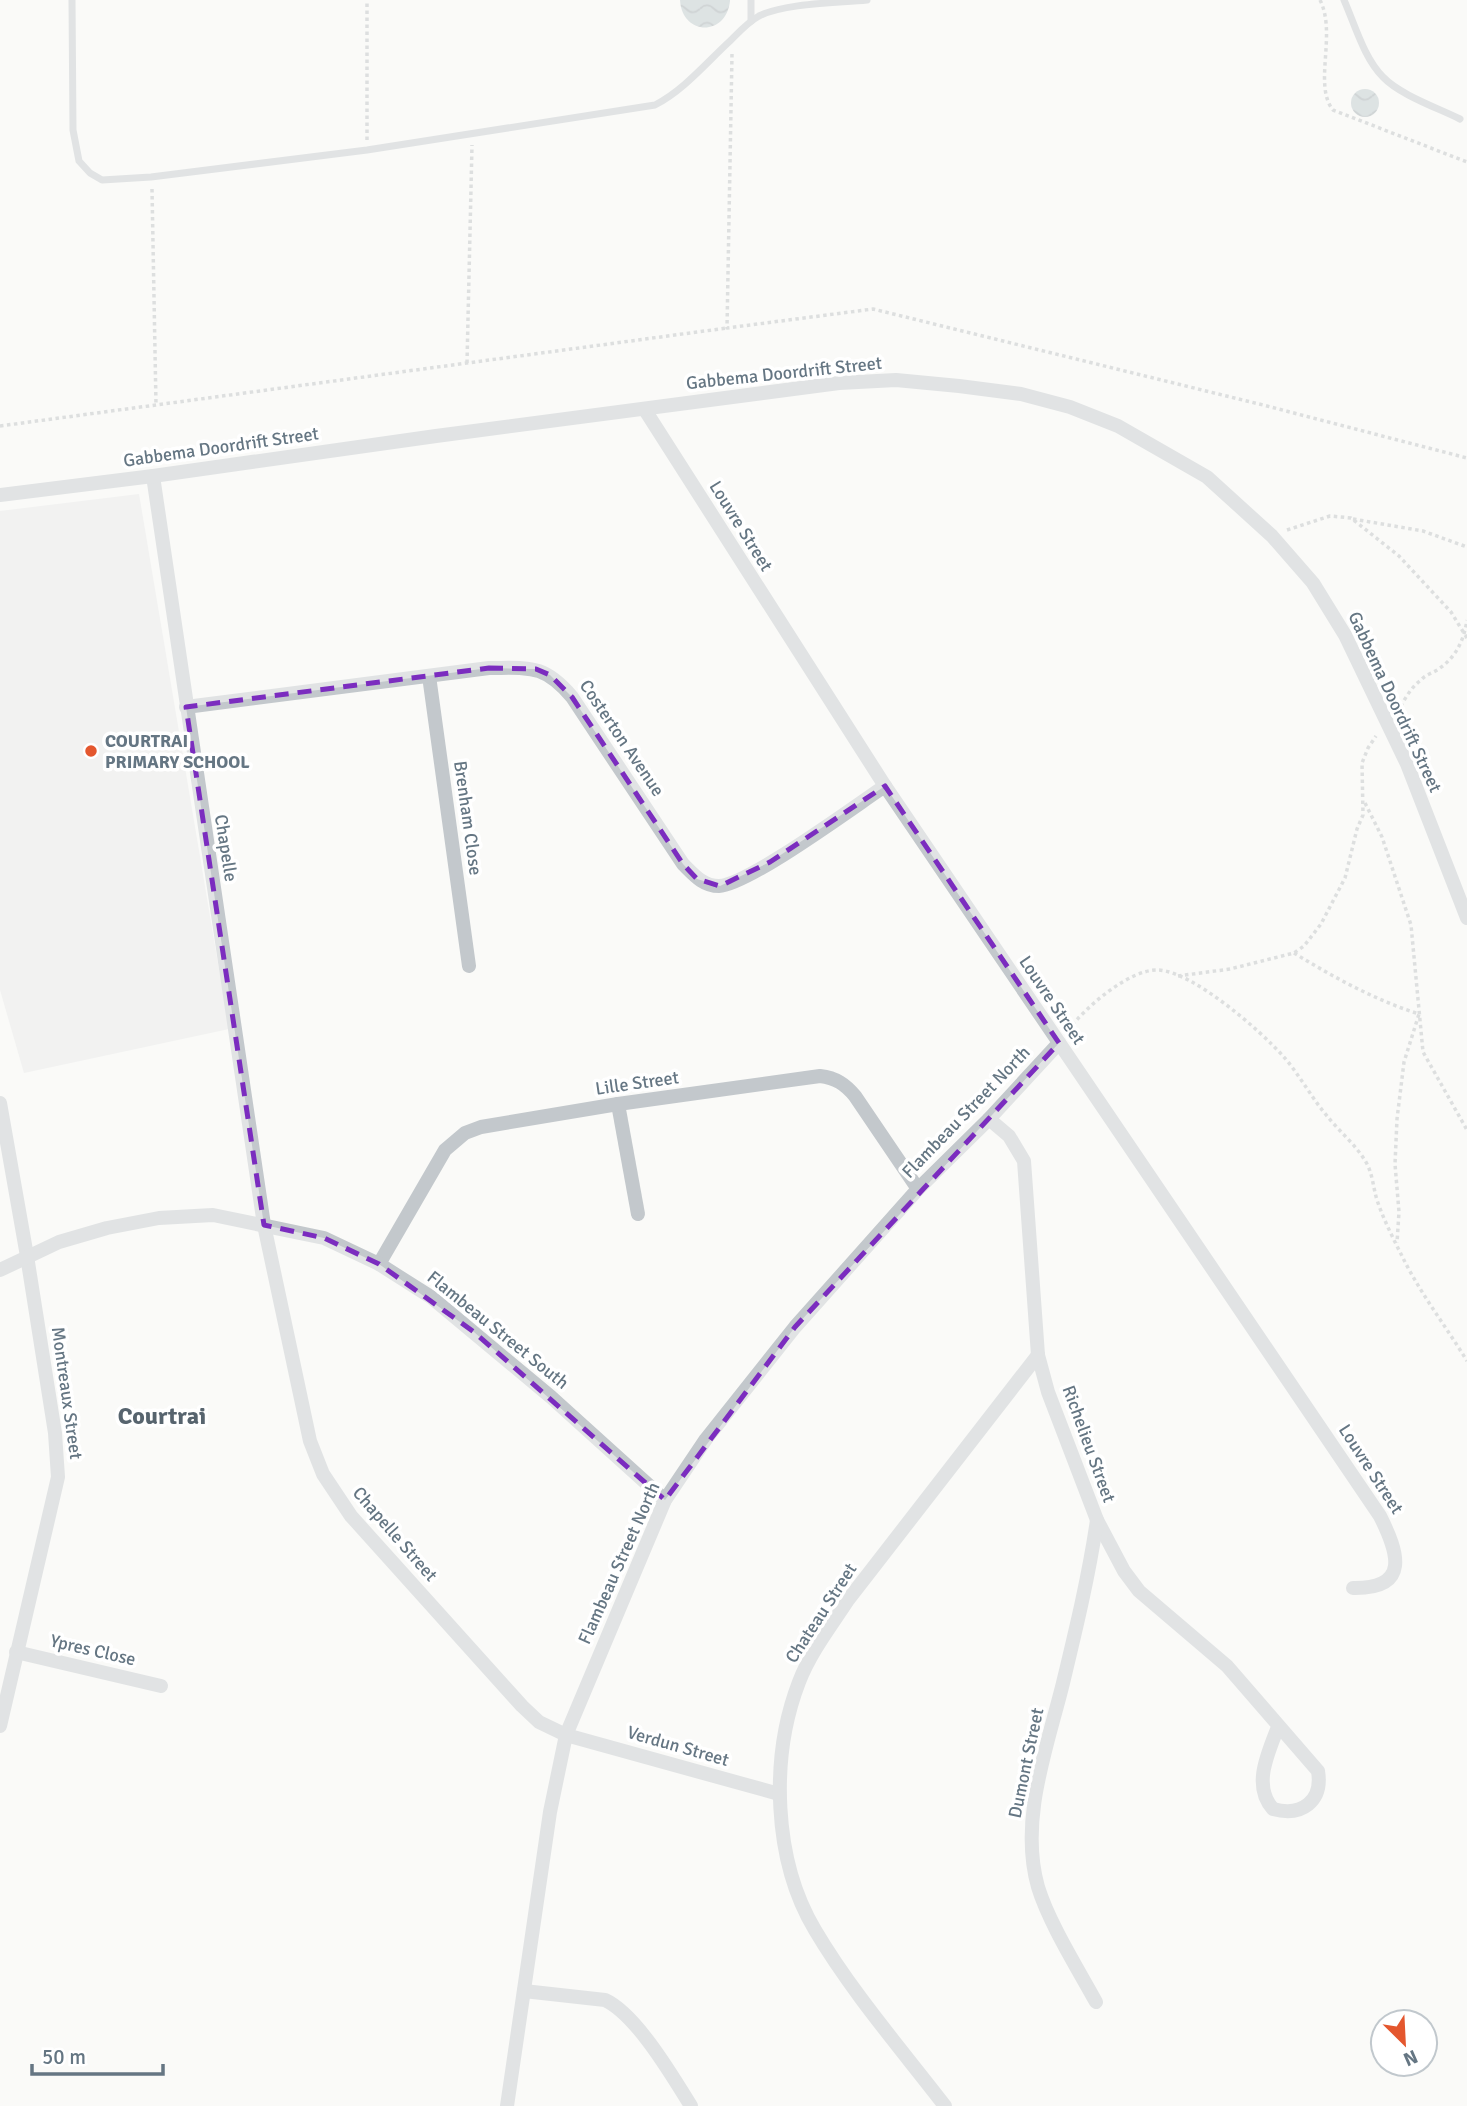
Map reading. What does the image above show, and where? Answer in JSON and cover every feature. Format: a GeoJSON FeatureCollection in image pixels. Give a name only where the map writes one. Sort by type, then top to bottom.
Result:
{"type":"FeatureCollection","features":[{"type":"Feature","properties":{"kind":"street","name":"Gabbema Doordrift Street"},"geometry":{"type":"LineString","coordinates":[[0,495],[153,477],[436,436],[839,383],[896,380],[958,386],[1021,394],[1069,407],[1118,426],[1207,477],[1272,536],[1313,583],[1345,635],[1407,764],[1467,918]]}},
{"type":"Feature","properties":{"kind":"street","name":"Louvre Street"},"geometry":{"type":"LineString","coordinates":[[645,410],[885,786],[1380,1516],[1397,1554],[1396,1567],[1391,1576],[1382,1583],[1368,1588],[1353,1588]]}},
{"type":"Feature","properties":{"kind":"street","name":"Chapelle"},"geometry":{"type":"LineString","coordinates":[[153,477],[264,1225]]}},
{"type":"Feature","properties":{"kind":"street","name":"Costerton Avenue"},"geometry":{"type":"LineString","coordinates":[[186,707],[489,668],[536,669],[550,675],[572,697],[683,864],[707,884],[727,884],[750,874],[885,786]]}},
{"type":"Feature","properties":{"kind":"street","name":"Brenham Close"},"geometry":{"type":"LineString","coordinates":[[429,676],[470,966]]}},
{"type":"Feature","properties":{"kind":"street","name":"Flambeau Street North"},"geometry":{"type":"LineString","coordinates":[[507,2106],[550,1812],[566,1735],[665,1500],[706,1439],[794,1327],[918,1189],[989,1119],[1059,1044]]}},
{"type":"Feature","properties":{"kind":"street","name":"Lille Street"},"geometry":{"type":"LineString","coordinates":[[379,1265],[445,1150],[456,1139],[481,1127],[618,1104],[820,1076],[831,1078],[845,1084],[855,1096],[918,1189]]}},
{"type":"Feature","properties":{"kind":"street","name":"Montreaux Street"},"geometry":{"type":"LineString","coordinates":[[0,1103],[55,1433],[58,1477],[0,1726]]}},
{"type":"Feature","properties":{"kind":"street"},"geometry":{"type":"LineString","coordinates":[[618,1104],[638,1214]]}},
{"type":"Feature","properties":{"kind":"street","name":"Richelieu Street"},"geometry":{"type":"LineString","coordinates":[[989,1119],[1009,1136],[1024,1161],[1038,1355],[1048,1392],[1097,1520],[1124,1571],[1139,1591],[1227,1666],[1318,1771],[1320,1783],[1317,1794],[1308,1805],[1292,1811],[1273,1809],[1263,1792],[1262,1778],[1278,1727]]}},
{"type":"Feature","properties":{"kind":"street","name":"Flambeau Street South"},"geometry":{"type":"LineString","coordinates":[[0,1270],[59,1242],[107,1228],[159,1218],[213,1215],[324,1238],[379,1265],[442,1306],[551,1397],[665,1500]]}},
{"type":"Feature","properties":{"kind":"street","name":"Chapelle Street"},"geometry":{"type":"LineString","coordinates":[[264,1225],[310,1441],[323,1474],[351,1517],[522,1706],[539,1721],[566,1735]]}},
{"type":"Feature","properties":{"kind":"street","name":"Chateau Street"},"geometry":{"type":"LineString","coordinates":[[945,2106],[838,1965],[814,1928],[796,1891],[782,1829],[779,1794],[782,1756],[788,1719],[799,1681],[822,1639],[848,1600],[1038,1355]]}},
{"type":"Feature","properties":{"kind":"street","name":"Dumont Street"},"geometry":{"type":"LineString","coordinates":[[1096,2002],[1039,1888],[1032,1847],[1033,1807],[1084,1597],[1097,1520]]}},
{"type":"Feature","properties":{"kind":"street","name":"Ypres Close"},"geometry":{"type":"LineString","coordinates":[[16,1652],[161,1686]]}},
{"type":"Feature","properties":{"kind":"street","name":"Verdun Street"},"geometry":{"type":"LineString","coordinates":[[566,1735],[779,1794]]}},
{"type":"Feature","properties":{"kind":"street"},"geometry":{"type":"LineString","coordinates":[[524,1991],[605,2000],[617,2005],[636,2025],[691,2106]]}},
{"type":"Feature","properties":{"kind":"lane"},"geometry":{"type":"LineString","coordinates":[[72,0],[72,130],[79,161],[90,173],[102,180],[151,177],[367,150],[656,105],[686,84],[751,21],[782,9],[867,0]]}},
{"type":"Feature","properties":{"kind":"lane"},"geometry":{"type":"LineString","coordinates":[[751,0],[751,21]]}},
{"type":"Feature","properties":{"kind":"lane"},"geometry":{"type":"LineString","coordinates":[[1344,0],[1381,75],[1395,86],[1460,119]]}},
{"type":"Feature","properties":{"kind":"path"},"geometry":{"type":"LineString","coordinates":[[367,150],[368,0]]}},
{"type":"Feature","properties":{"kind":"path"},"geometry":{"type":"LineString","coordinates":[[1320,0],[1328,30],[1326,94],[1333,110],[1467,162]]}},
{"type":"Feature","properties":{"kind":"path"},"geometry":{"type":"LineString","coordinates":[[727,328],[732,38]]}},
{"type":"Feature","properties":{"kind":"path"},"geometry":{"type":"LineString","coordinates":[[467,363],[472,133]]}},
{"type":"Feature","properties":{"kind":"path"},"geometry":{"type":"LineString","coordinates":[[151,177],[156,405]]}},
{"type":"Feature","properties":{"kind":"path"},"geometry":{"type":"LineString","coordinates":[[0,426],[873,309],[1467,458]]}},
{"type":"Feature","properties":{"kind":"path"},"geometry":{"type":"LineString","coordinates":[[1272,536],[1330,516],[1423,531],[1467,547]]}},
{"type":"Feature","properties":{"kind":"path"},"geometry":{"type":"LineString","coordinates":[[1351,518],[1399,556],[1451,612],[1466,636]]}},
{"type":"Feature","properties":{"kind":"path"},"geometry":{"type":"LineString","coordinates":[[1176,976],[1230,969],[1294,953],[1304,946],[1321,923],[1345,878],[1363,815],[1362,762],[1368,748],[1389,726],[1413,687],[1423,677],[1438,670],[1451,659],[1466,636],[1467,620]]}},
{"type":"Feature","properties":{"kind":"path"},"geometry":{"type":"LineString","coordinates":[[1364,801],[1382,837],[1411,925],[1423,1052],[1467,1130]]}},
{"type":"Feature","properties":{"kind":"path"},"geometry":{"type":"LineString","coordinates":[[1294,953],[1324,972],[1389,1004],[1419,1014]]}},
{"type":"Feature","properties":{"kind":"path"},"geometry":{"type":"LineString","coordinates":[[1059,1044],[1077,1018],[1139,972],[1160,970],[1197,985],[1216,997],[1258,1031],[1283,1056],[1324,1113],[1366,1161],[1375,1181],[1376,1197],[1385,1222],[1431,1308],[1467,1361]]}},
{"type":"Feature","properties":{"kind":"path"},"geometry":{"type":"LineString","coordinates":[[1397,1245],[1397,1119],[1404,1062],[1419,1014]]}},
{"type":"Feature","properties":{"kind":"highlighted area"},"geometry":{"type":"Polygon","coordinates":[[[489,668],[536,669],[550,675],[572,697],[683,864],[697,879],[720,886],[770,862],[885,786],[1059,1043],[795,1327],[665,1500],[474,1332],[379,1264],[324,1238],[264,1225],[186,707],[489,668]]]}},
{"type":"Feature","properties":{"kind":"shaded area","name":"COURTRAI PRIMARY SCHOOL"},"geometry":{"type":"Polygon","coordinates":[[[139,494],[229,1029],[24,1073],[0,990],[0,511],[139,494]]]}},
{"type":"Feature","properties":{"kind":"water"},"geometry":{"type":"Polygon","coordinates":[[[680,0],[730,1],[727,13],[721,21],[704,28],[688,20],[680,0]]]}},
{"type":"Feature","properties":{"kind":"water"},"geometry":{"type":"Polygon","coordinates":[[[1365,89],[1375,93],[1379,103],[1375,113],[1365,117],[1355,113],[1351,103],[1355,93],[1365,89]]]}},
{"type":"Feature","properties":{"kind":"place","name":"COURTRAI PRIMARY SCHOOL"},"geometry":{"type":"Point","coordinates":[91,751]}},
{"type":"Feature","properties":{"kind":"district","name":"Courtrai"},"geometry":{"type":"Point","coordinates":[162,1416]}}]}
